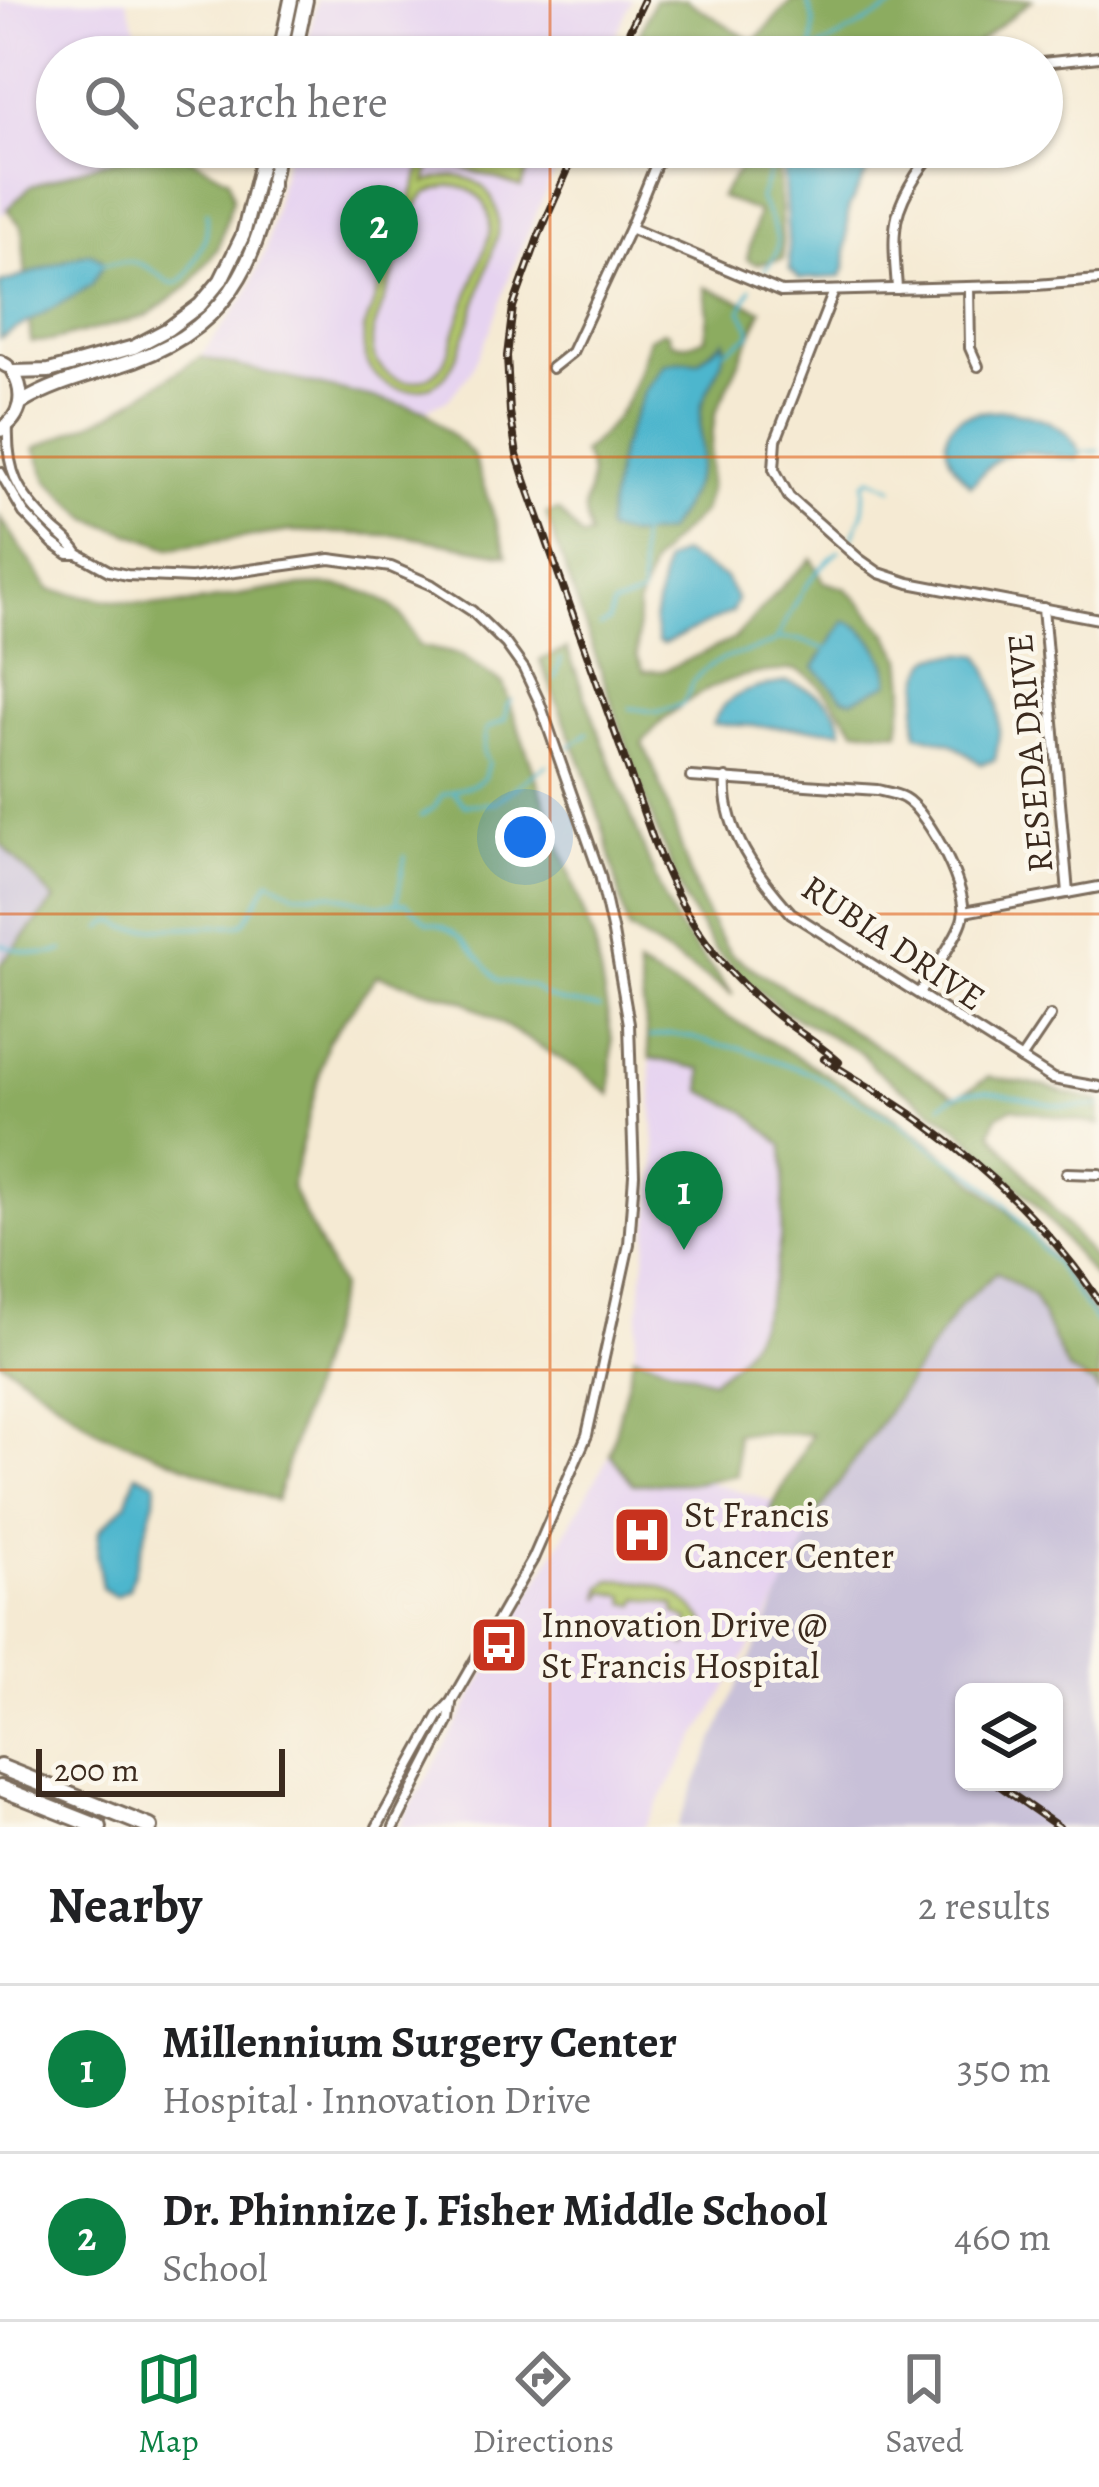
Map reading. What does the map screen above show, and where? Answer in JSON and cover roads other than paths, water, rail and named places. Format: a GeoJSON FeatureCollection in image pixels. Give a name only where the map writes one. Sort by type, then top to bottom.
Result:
{"type":"FeatureCollection","features":[{"type":"Feature","properties":{"kind":"main road"},"geometry":{"type":"LineString","coordinates":[[0,1766],[150,1827]]}},
{"type":"Feature","properties":{"kind":"main road"},"geometry":{"type":"LineString","coordinates":[[0,1788],[99,1827],[104,1810]]}},
{"type":"Feature","properties":{"kind":"street"},"geometry":{"type":"LineString","coordinates":[[283,36],[291,0]]}},
{"type":"Feature","properties":{"kind":"street"},"geometry":{"type":"LineString","coordinates":[[298,36],[306,0]]}},
{"type":"Feature","properties":{"kind":"street"},"geometry":{"type":"LineString","coordinates":[[1063,61],[1099,57]]}},
{"type":"Feature","properties":{"kind":"street"},"geometry":{"type":"LineString","coordinates":[[7,366],[50,371],[134,346],[169,329],[200,305],[221,280],[243,236],[260,168]]}},
{"type":"Feature","properties":{"kind":"street"},"geometry":{"type":"LineString","coordinates":[[21,403],[62,382],[161,351],[198,326],[222,303],[247,267],[273,168]]}},
{"type":"Feature","properties":{"kind":"street"},"geometry":{"type":"LineString","coordinates":[[552,368],[572,352],[654,168]]}},
{"type":"Feature","properties":{"kind":"street"},"geometry":{"type":"LineString","coordinates":[[897,289],[898,213],[923,168]]}},
{"type":"Feature","properties":{"kind":"street"},"geometry":{"type":"LineString","coordinates":[[630,228],[781,292],[1099,280]]}},
{"type":"Feature","properties":{"kind":"street"},"geometry":{"type":"LineString","coordinates":[[968,287],[970,348],[978,366]]}},
{"type":"Feature","properties":{"kind":"street"},"geometry":{"type":"LineString","coordinates":[[834,291],[776,440],[774,469],[789,497],[879,574],[909,584],[1099,619]]}},
{"type":"Feature","properties":{"kind":"street"},"geometry":{"type":"LineString","coordinates":[[7,366],[22,392],[16,415],[4,428],[8,461],[24,496],[78,554]]}},
{"type":"Feature","properties":{"kind":"street"},"geometry":{"type":"LineString","coordinates":[[0,472],[24,513],[68,554],[127,575],[191,578],[330,559],[391,566],[472,611],[524,669],[600,875],[628,1024],[634,1175],[629,1244],[586,1435],[533,1559],[377,1827]]}},
{"type":"Feature","properties":{"kind":"street","name":"RESEDA DRIVE"},"geometry":{"type":"LineString","coordinates":[[1043,608],[1068,893]]}},
{"type":"Feature","properties":{"kind":"street"},"geometry":{"type":"LineString","coordinates":[[691,776],[877,790],[904,798],[922,814],[955,875],[964,912],[919,994]]}},
{"type":"Feature","properties":{"kind":"street","name":"RUBIA DRIVE"},"geometry":{"type":"LineString","coordinates":[[726,778],[724,798],[742,845],[758,875],[791,913],[1052,1079],[1099,1088]]}},
{"type":"Feature","properties":{"kind":"street"},"geometry":{"type":"LineString","coordinates":[[964,912],[1099,887]]}},
{"type":"Feature","properties":{"kind":"street"},"geometry":{"type":"LineString","coordinates":[[1021,1059],[1050,1016]]}},
{"type":"Feature","properties":{"kind":"street"},"geometry":{"type":"LineString","coordinates":[[1067,1173],[1099,1174]]}},
{"type":"Feature","properties":{"kind":"street"},"geometry":{"type":"LineString","coordinates":[[394,1827],[449,1720],[451,1702]]}},
{"type":"Feature","properties":{"kind":"water"},"geometry":{"type":"Polygon","coordinates":[[[783,168],[869,168],[848,209],[845,269],[840,277],[800,279],[790,270],[783,168]]]}},
{"type":"Feature","properties":{"kind":"water"},"geometry":{"type":"Polygon","coordinates":[[[89,253],[101,259],[102,266],[92,284],[0,338],[0,283],[89,253]]]}},
{"type":"Feature","properties":{"kind":"water"},"geometry":{"type":"Polygon","coordinates":[[[724,340],[720,365],[701,409],[697,474],[678,514],[666,532],[637,536],[608,532],[620,450],[645,390],[665,364],[698,362],[724,340]]]}},
{"type":"Feature","properties":{"kind":"water"},"geometry":{"type":"Polygon","coordinates":[[[1003,410],[1059,428],[1081,454],[1076,459],[1009,454],[971,485],[952,461],[948,432],[962,417],[1003,410]]]}},
{"type":"Feature","properties":{"kind":"water"},"geometry":{"type":"Polygon","coordinates":[[[681,553],[725,578],[737,600],[732,612],[663,644],[658,642],[654,621],[665,562],[681,553]]]}},
{"type":"Feature","properties":{"kind":"water"},"geometry":{"type":"Polygon","coordinates":[[[845,621],[869,637],[889,674],[889,683],[852,700],[843,698],[814,667],[845,621]]]}},
{"type":"Feature","properties":{"kind":"water"},"geometry":{"type":"Polygon","coordinates":[[[980,655],[998,706],[995,760],[981,764],[951,743],[917,734],[919,693],[928,663],[940,656],[980,655]]]}},
{"type":"Feature","properties":{"kind":"water"},"geometry":{"type":"Polygon","coordinates":[[[788,682],[830,705],[842,730],[713,724],[734,698],[788,682]]]}},
{"type":"Feature","properties":{"kind":"water"},"geometry":{"type":"Polygon","coordinates":[[[136,1474],[156,1482],[155,1500],[129,1589],[115,1596],[102,1588],[99,1531],[126,1504],[136,1474]]]}},
{"type":"Feature","properties":{"kind":"waterway"},"geometry":{"type":"LineString","coordinates":[[807,0],[813,36]]}},
{"type":"Feature","properties":{"kind":"waterway"},"geometry":{"type":"LineString","coordinates":[[841,36],[907,0]]}},
{"type":"Feature","properties":{"kind":"waterway"},"geometry":{"type":"LineString","coordinates":[[765,269],[777,243],[760,199],[771,168]]}},
{"type":"Feature","properties":{"kind":"waterway"},"geometry":{"type":"LineString","coordinates":[[98,265],[137,263],[168,282],[181,281],[204,240],[207,212]]}},
{"type":"Feature","properties":{"kind":"waterway"},"geometry":{"type":"LineString","coordinates":[[724,351],[750,335],[741,310],[751,288]]}},
{"type":"Feature","properties":{"kind":"waterway"},"geometry":{"type":"LineString","coordinates":[[1077,452],[1099,451]]}},
{"type":"Feature","properties":{"kind":"waterway"},"geometry":{"type":"LineString","coordinates":[[852,538],[863,513],[865,482],[871,478],[893,488]]}},
{"type":"Feature","properties":{"kind":"waterway"},"geometry":{"type":"LineString","coordinates":[[600,626],[608,622],[613,606],[641,596],[641,533]]}},
{"type":"Feature","properties":{"kind":"waterway"},"geometry":{"type":"LineString","coordinates":[[630,708],[658,712],[683,704],[705,670],[776,641],[810,581],[839,551]]}},
{"type":"Feature","properties":{"kind":"waterway"},"geometry":{"type":"LineString","coordinates":[[781,639],[826,649]]}},
{"type":"Feature","properties":{"kind":"waterway"},"geometry":{"type":"LineString","coordinates":[[555,679],[561,659]]}},
{"type":"Feature","properties":{"kind":"waterway"},"geometry":{"type":"LineString","coordinates":[[420,816],[434,808],[442,795],[484,778],[486,729],[505,720],[512,700]]}},
{"type":"Feature","properties":{"kind":"waterway"},"geometry":{"type":"LineString","coordinates":[[569,747],[588,733]]}},
{"type":"Feature","properties":{"kind":"waterway"},"geometry":{"type":"LineString","coordinates":[[453,792],[464,805],[493,803],[547,765]]}},
{"type":"Feature","properties":{"kind":"waterway"},"geometry":{"type":"LineString","coordinates":[[397,901],[405,856]]}},
{"type":"Feature","properties":{"kind":"waterway"},"geometry":{"type":"LineString","coordinates":[[102,928],[110,922],[135,929],[240,925],[269,880],[295,893],[331,894],[377,905],[406,903],[428,923],[459,937],[499,981],[599,1008]]}},
{"type":"Feature","properties":{"kind":"waterway"},"geometry":{"type":"LineString","coordinates":[[0,944],[32,953],[64,950]]}},
{"type":"Feature","properties":{"kind":"waterway"},"geometry":{"type":"LineString","coordinates":[[650,1037],[670,1034],[738,1047],[810,1073],[901,1124],[1004,1202],[1099,1326]]}},
{"type":"Feature","properties":{"kind":"waterway"},"geometry":{"type":"LineString","coordinates":[[941,1105],[968,1092],[983,1092],[1065,1107],[1099,1106]]}},
{"type":"Feature","properties":{"kind":"railway"},"geometry":{"type":"LineString","coordinates":[[627,36],[644,0]]}},
{"type":"Feature","properties":{"kind":"railway"},"geometry":{"type":"LineString","coordinates":[[569,168],[513,307],[507,356],[517,455],[675,892],[702,937],[736,978],[839,1062]]}},
{"type":"Feature","properties":{"kind":"railway"},"geometry":{"type":"LineString","coordinates":[[824,1059],[913,1115],[974,1162],[1042,1228],[1099,1301]]}},
{"type":"Feature","properties":{"kind":"railway"},"geometry":{"type":"LineString","coordinates":[[1007,1791],[1059,1827]]}},
{"type":"Feature","properties":{"kind":"place","name":"Dr. Phinnize J. Fisher Middle School"},"geometry":{"type":"Point","coordinates":[379,284]}},
{"type":"Feature","properties":{"kind":"place","name":"Millennium Surgery Center"},"geometry":{"type":"Point","coordinates":[684,1250]}},
{"type":"Feature","properties":{"kind":"place","name":"St Francis Cancer Center"},"geometry":{"type":"Point","coordinates":[642,1535]}},
{"type":"Feature","properties":{"kind":"place","name":"Innovation Drive @ St Francis Hospital"},"geometry":{"type":"Point","coordinates":[499,1645]}}]}
